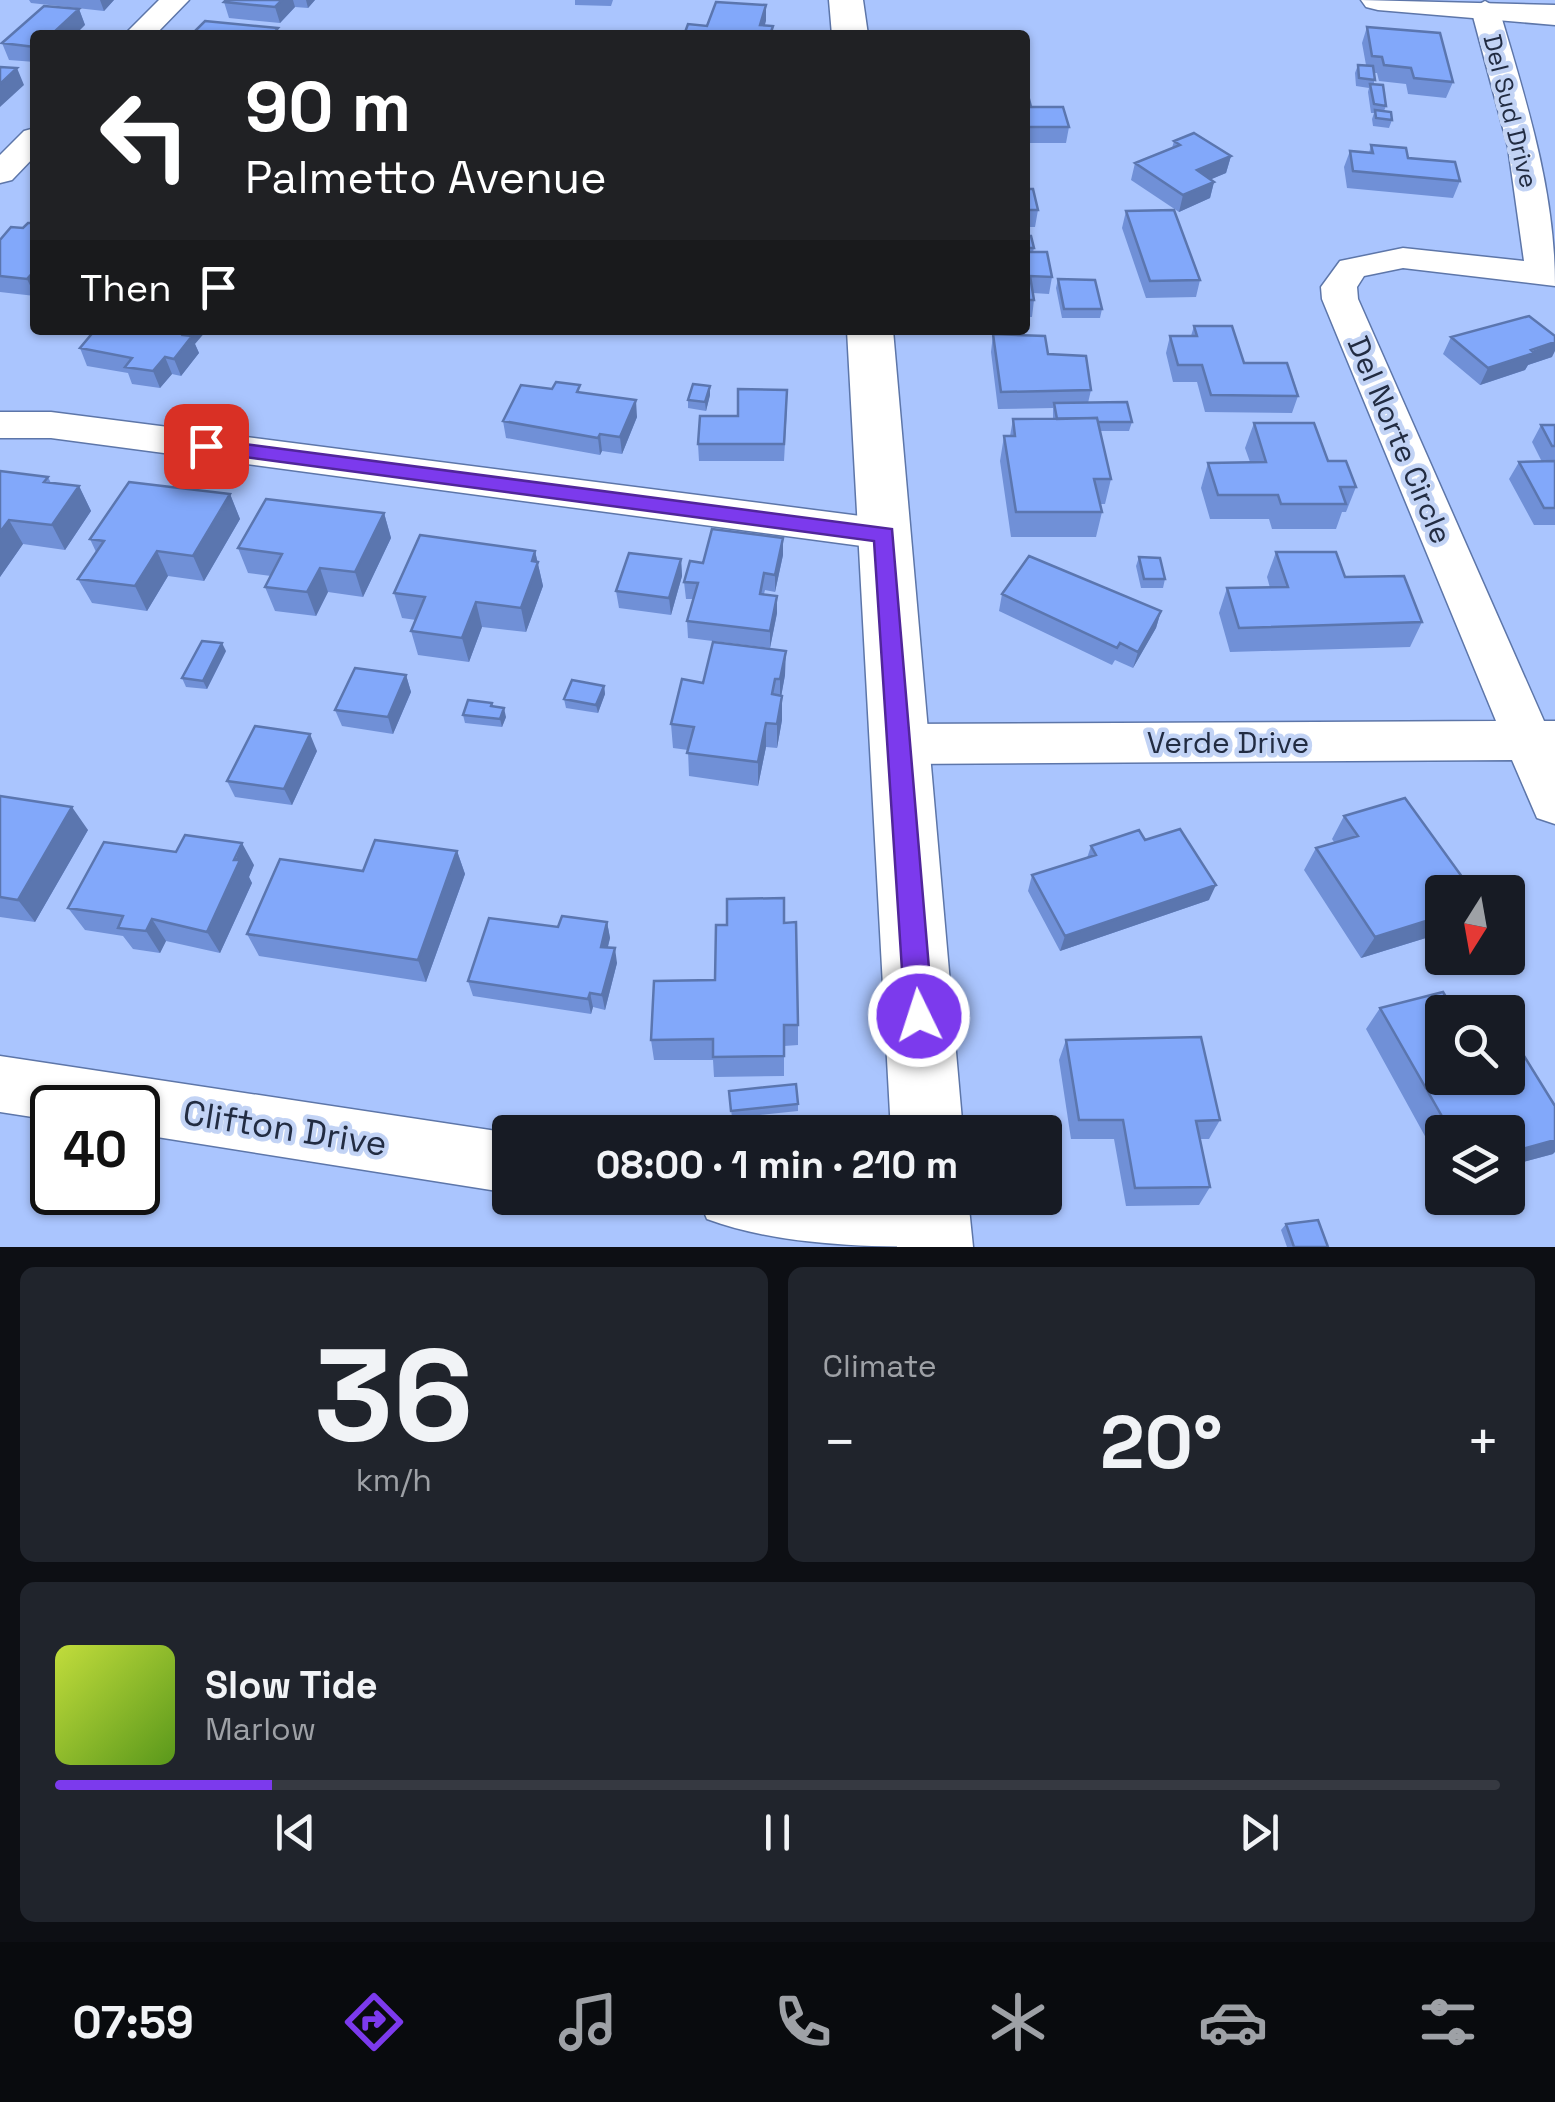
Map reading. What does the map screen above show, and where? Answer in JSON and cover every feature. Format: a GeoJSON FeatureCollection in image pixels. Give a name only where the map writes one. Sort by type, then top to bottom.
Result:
{"type":"FeatureCollection","features":[{"type":"Feature","properties":{"kind":"street"},"geometry":{"type":"LineString","coordinates":[[143,30],[175,0]]}},
{"type":"Feature","properties":{"kind":"street"},"geometry":{"type":"LineString","coordinates":[[846,0],[849,30]]}},
{"type":"Feature","properties":{"kind":"street"},"geometry":{"type":"LineString","coordinates":[[1378,0],[1555,14]]}},
{"type":"Feature","properties":{"kind":"street","name":"Del Sud Drive"},"geometry":{"type":"LineString","coordinates":[[1486,9],[1524,147],[1549,274]]}},
{"type":"Feature","properties":{"kind":"street"},"geometry":{"type":"LineString","coordinates":[[0,173],[30,143]]}},
{"type":"Feature","properties":{"kind":"street","name":"Del Norte Circle"},"geometry":{"type":"LineString","coordinates":[[1549,274],[1403,258],[1352,268],[1339,287],[1340,299],[1542,740],[1555,803]]}},
{"type":"Feature","properties":{"kind":"street"},"geometry":{"type":"LineString","coordinates":[[870,335],[926,1115]]}},
{"type":"Feature","properties":{"kind":"street"},"geometry":{"type":"LineString","coordinates":[[0,425],[51,425],[884,534]]}},
{"type":"Feature","properties":{"kind":"street","name":"Verde Drive"},"geometry":{"type":"LineString","coordinates":[[900,744],[1542,740]]}},
{"type":"Feature","properties":{"kind":"street","name":"Clifton Drive"},"geometry":{"type":"LineString","coordinates":[[0,1084],[492,1160]]}},
{"type":"Feature","properties":{"kind":"street"},"geometry":{"type":"LineString","coordinates":[[857,1215],[933,1225]]}},
{"type":"Feature","properties":{"kind":"building"},"geometry":{"type":"Polygon","coordinates":[[[226,0],[282,0],[275,7],[226,0]]]}},
{"type":"Feature","properties":{"kind":"building"},"geometry":{"type":"Polygon","coordinates":[[[716,2],[766,5],[760,25],[773,26],[772,30],[686,30],[688,24],[707,26],[716,2]]]}},
{"type":"Feature","properties":{"kind":"building"},"geometry":{"type":"Polygon","coordinates":[[[44,6],[79,9],[56,30],[30,30],[30,46],[2,43],[44,6]]]}},
{"type":"Feature","properties":{"kind":"building"},"geometry":{"type":"Polygon","coordinates":[[[205,21],[278,28],[276,30],[196,30],[205,21]]]}},
{"type":"Feature","properties":{"kind":"building"},"geometry":{"type":"Polygon","coordinates":[[[1367,27],[1440,33],[1453,82],[1414,78],[1411,68],[1384,65],[1382,57],[1372,56],[1367,27]]]}},
{"type":"Feature","properties":{"kind":"building"},"geometry":{"type":"Polygon","coordinates":[[[1358,65],[1373,66],[1375,80],[1359,78],[1358,65]]]}},
{"type":"Feature","properties":{"kind":"building"},"geometry":{"type":"Polygon","coordinates":[[[0,67],[17,68],[0,84],[0,67]]]}},
{"type":"Feature","properties":{"kind":"building"},"geometry":{"type":"Polygon","coordinates":[[[1370,84],[1383,85],[1386,106],[1374,104],[1370,84]]]}},
{"type":"Feature","properties":{"kind":"building"},"geometry":{"type":"Polygon","coordinates":[[[1030,103],[1031,107],[1063,107],[1069,127],[1030,127],[1030,103]]]}},
{"type":"Feature","properties":{"kind":"building"},"geometry":{"type":"Polygon","coordinates":[[[1375,110],[1391,112],[1392,120],[1376,118],[1375,110]]]}},
{"type":"Feature","properties":{"kind":"building"},"geometry":{"type":"Polygon","coordinates":[[[1194,133],[1231,156],[1197,170],[1214,182],[1183,195],[1135,163],[1180,145],[1174,141],[1194,133]]]}},
{"type":"Feature","properties":{"kind":"building"},"geometry":{"type":"Polygon","coordinates":[[[1371,145],[1406,148],[1408,158],[1455,162],[1460,181],[1353,171],[1350,151],[1373,153],[1371,145]]]}},
{"type":"Feature","properties":{"kind":"building"},"geometry":{"type":"Polygon","coordinates":[[[1030,189],[1033,189],[1038,210],[1030,210],[1030,189]]]}},
{"type":"Feature","properties":{"kind":"building"},"geometry":{"type":"Polygon","coordinates":[[[1174,210],[1200,280],[1150,281],[1126,211],[1174,210]]]}},
{"type":"Feature","properties":{"kind":"building"},"geometry":{"type":"Polygon","coordinates":[[[30,223],[30,276],[27,279],[0,276],[0,240],[11,227],[23,228],[30,223]]]}},
{"type":"Feature","properties":{"kind":"building"},"geometry":{"type":"Polygon","coordinates":[[[1030,252],[1047,252],[1052,277],[1030,276],[1030,252]]]}},
{"type":"Feature","properties":{"kind":"building"},"geometry":{"type":"Polygon","coordinates":[[[1058,279],[1095,280],[1102,309],[1064,309],[1058,279]]]}},
{"type":"Feature","properties":{"kind":"building"},"geometry":{"type":"Polygon","coordinates":[[[1529,316],[1555,336],[1555,342],[1488,368],[1451,337],[1529,316]]]}},
{"type":"Feature","properties":{"kind":"building"},"geometry":{"type":"Polygon","coordinates":[[[1194,326],[1232,326],[1244,363],[1287,363],[1298,396],[1211,395],[1202,365],[1178,365],[1170,336],[1197,336],[1194,326]]]}},
{"type":"Feature","properties":{"kind":"building"},"geometry":{"type":"Polygon","coordinates":[[[91,335],[192,336],[174,359],[165,357],[153,371],[125,367],[132,358],[80,348],[91,335]]]}},
{"type":"Feature","properties":{"kind":"building"},"geometry":{"type":"Polygon","coordinates":[[[993,335],[1045,336],[1048,354],[1086,356],[1091,390],[1001,392],[993,335]]]}},
{"type":"Feature","properties":{"kind":"building"},"geometry":{"type":"Polygon","coordinates":[[[556,382],[580,385],[577,392],[636,400],[620,437],[600,434],[598,438],[503,421],[521,385],[552,389],[556,382]]]}},
{"type":"Feature","properties":{"kind":"building"},"geometry":{"type":"Polygon","coordinates":[[[693,384],[710,386],[705,402],[688,400],[693,384]]]}},
{"type":"Feature","properties":{"kind":"building"},"geometry":{"type":"Polygon","coordinates":[[[738,389],[787,390],[784,444],[698,444],[700,416],[738,416],[738,389]]]}},
{"type":"Feature","properties":{"kind":"building"},"geometry":{"type":"Polygon","coordinates":[[[1127,402],[1132,422],[1057,419],[1054,403],[1127,402]]]}},
{"type":"Feature","properties":{"kind":"building"},"geometry":{"type":"Polygon","coordinates":[[[1097,418],[1111,479],[1094,479],[1102,512],[1016,512],[1004,436],[1015,436],[1013,419],[1097,418]]]}},
{"type":"Feature","properties":{"kind":"building"},"geometry":{"type":"Polygon","coordinates":[[[1254,423],[1314,423],[1328,461],[1346,461],[1356,487],[1340,487],[1346,504],[1281,504],[1278,495],[1218,495],[1208,463],[1266,462],[1254,423]]]}},
{"type":"Feature","properties":{"kind":"building"},"geometry":{"type":"Polygon","coordinates":[[[1541,425],[1555,425],[1555,446],[1552,446],[1541,425]]]}},
{"type":"Feature","properties":{"kind":"building"},"geometry":{"type":"Polygon","coordinates":[[[1555,461],[1555,508],[1544,508],[1519,462],[1555,461]]]}},
{"type":"Feature","properties":{"kind":"building"},"geometry":{"type":"Polygon","coordinates":[[[0,471],[48,477],[44,482],[79,486],[52,525],[9,520],[0,532],[0,471]]]}},
{"type":"Feature","properties":{"kind":"building"},"geometry":{"type":"Polygon","coordinates":[[[129,482],[230,494],[193,556],[157,551],[135,586],[78,579],[104,541],[90,539],[129,482]]]}},
{"type":"Feature","properties":{"kind":"building"},"geometry":{"type":"Polygon","coordinates":[[[266,499],[384,513],[355,572],[320,568],[307,592],[265,587],[282,554],[238,548],[266,499]]]}},
{"type":"Feature","properties":{"kind":"building"},"geometry":{"type":"Polygon","coordinates":[[[712,529],[783,538],[775,575],[764,573],[760,594],[777,596],[770,631],[687,621],[698,583],[684,582],[690,561],[703,563],[712,529]]]}},
{"type":"Feature","properties":{"kind":"building"},"geometry":{"type":"Polygon","coordinates":[[[420,535],[535,551],[532,561],[538,562],[521,608],[476,602],[462,638],[411,631],[425,597],[394,593],[420,535]]]}},
{"type":"Feature","properties":{"kind":"building"},"geometry":{"type":"Polygon","coordinates":[[[1276,552],[1336,552],[1345,577],[1404,576],[1422,622],[1239,628],[1227,588],[1288,587],[1276,552]]]}},
{"type":"Feature","properties":{"kind":"building"},"geometry":{"type":"Polygon","coordinates":[[[629,553],[681,559],[669,598],[616,591],[629,553]]]}},
{"type":"Feature","properties":{"kind":"building"},"geometry":{"type":"Polygon","coordinates":[[[1029,556],[1161,611],[1138,652],[1120,643],[1117,648],[1002,594],[1029,556]]]}},
{"type":"Feature","properties":{"kind":"building"},"geometry":{"type":"Polygon","coordinates":[[[1139,557],[1160,558],[1165,579],[1144,579],[1139,557]]]}},
{"type":"Feature","properties":{"kind":"building"},"geometry":{"type":"Polygon","coordinates":[[[202,641],[222,643],[203,681],[182,678],[202,641]]]}},
{"type":"Feature","properties":{"kind":"building"},"geometry":{"type":"Polygon","coordinates":[[[713,642],[786,651],[772,694],[782,696],[777,724],[766,723],[758,762],[687,753],[694,727],[671,724],[682,679],[703,683],[713,642]]]}},
{"type":"Feature","properties":{"kind":"building"},"geometry":{"type":"Polygon","coordinates":[[[355,668],[406,675],[388,717],[335,710],[355,668]]]}},
{"type":"Feature","properties":{"kind":"building"},"geometry":{"type":"Polygon","coordinates":[[[572,680],[604,686],[596,705],[564,699],[572,680]]]}},
{"type":"Feature","properties":{"kind":"building"},"geometry":{"type":"Polygon","coordinates":[[[468,700],[504,708],[500,719],[463,715],[468,700]]]}},
{"type":"Feature","properties":{"kind":"building"},"geometry":{"type":"Polygon","coordinates":[[[255,726],[310,734],[284,789],[227,781],[255,726]]]}},
{"type":"Feature","properties":{"kind":"building"},"geometry":{"type":"Polygon","coordinates":[[[0,796],[72,807],[18,900],[0,897],[0,796]]]}},
{"type":"Feature","properties":{"kind":"building"},"geometry":{"type":"Polygon","coordinates":[[[1405,798],[1461,875],[1425,875],[1425,921],[1375,937],[1316,848],[1358,836],[1344,816],[1405,798]]]}},
{"type":"Feature","properties":{"kind":"building"},"geometry":{"type":"Polygon","coordinates":[[[1180,829],[1216,885],[1065,936],[1032,875],[1096,855],[1091,846],[1139,830],[1145,840],[1180,829]]]}},
{"type":"Feature","properties":{"kind":"building"},"geometry":{"type":"Polygon","coordinates":[[[185,835],[242,843],[234,860],[240,860],[207,932],[152,919],[146,931],[118,928],[123,916],[68,908],[104,842],[176,852],[185,835]]]}},
{"type":"Feature","properties":{"kind":"building"},"geometry":{"type":"Polygon","coordinates":[[[375,840],[457,851],[418,960],[247,934],[280,859],[363,871],[375,840]]]}},
{"type":"Feature","properties":{"kind":"building"},"geometry":{"type":"Polygon","coordinates":[[[784,898],[784,923],[796,922],[798,1025],[784,1025],[784,1056],[713,1057],[713,1039],[651,1040],[654,981],[715,980],[716,925],[727,925],[727,899],[784,898]]]}},
{"type":"Feature","properties":{"kind":"building"},"geometry":{"type":"Polygon","coordinates":[[[562,916],[607,922],[601,947],[615,948],[602,995],[590,993],[588,999],[468,981],[489,918],[558,927],[562,916]]]}},
{"type":"Feature","properties":{"kind":"building"},"geometry":{"type":"Polygon","coordinates":[[[1425,997],[1425,1087],[1380,1008],[1425,997]]]}},
{"type":"Feature","properties":{"kind":"building"},"geometry":{"type":"Polygon","coordinates":[[[1201,1037],[1220,1120],[1196,1121],[1210,1187],[1135,1188],[1123,1120],[1079,1120],[1066,1040],[1201,1037]]]}},
{"type":"Feature","properties":{"kind":"building"},"geometry":{"type":"Polygon","coordinates":[[[1525,1057],[1555,1106],[1555,1140],[1525,1148],[1525,1115],[1441,1115],[1430,1095],[1525,1095],[1525,1057]]]}},
{"type":"Feature","properties":{"kind":"building"},"geometry":{"type":"Polygon","coordinates":[[[796,1084],[798,1104],[731,1111],[729,1091],[796,1084]]]}},
{"type":"Feature","properties":{"kind":"building"},"geometry":{"type":"Polygon","coordinates":[[[1318,1220],[1328,1247],[1294,1247],[1286,1224],[1318,1220]]]}},
{"type":"Feature","properties":{"kind":"route"},"geometry":{"type":"LineString","coordinates":[[206,446],[594,500],[884,534],[919,1016]]}}]}
